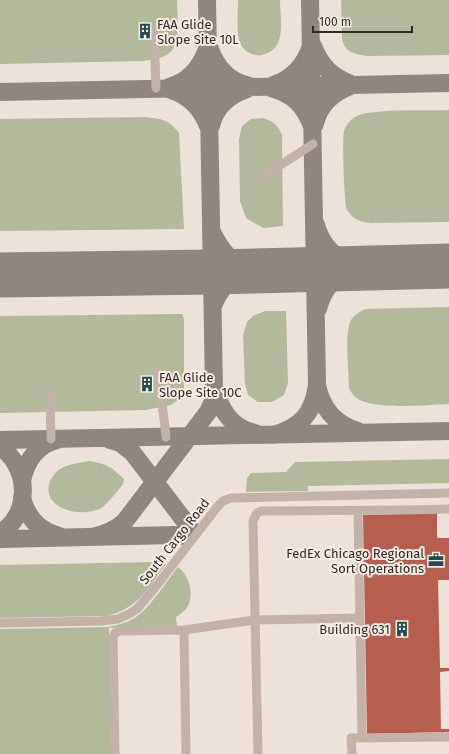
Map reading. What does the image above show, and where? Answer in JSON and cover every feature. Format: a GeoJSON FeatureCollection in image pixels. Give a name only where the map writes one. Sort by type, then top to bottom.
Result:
{"type":"FeatureCollection","features":[{"type":"Feature","properties":{"kind":"lane"},"geometry":{"type":"LineString","coordinates":[[154,32],[156,88]]}},
{"type":"Feature","properties":{"kind":"lane"},"geometry":{"type":"LineString","coordinates":[[262,177],[313,144]]}},
{"type":"Feature","properties":{"kind":"lane"},"geometry":{"type":"LineString","coordinates":[[158,371],[160,392],[164,407],[166,437]]}},
{"type":"Feature","properties":{"kind":"lane"},"geometry":{"type":"LineString","coordinates":[[50,394],[51,439]]}},
{"type":"Feature","properties":{"kind":"lane","name":"South Cargo Road"},"geometry":{"type":"LineString","coordinates":[[0,623],[101,622],[118,619],[137,609],[223,501],[231,498],[449,493]]}},
{"type":"Feature","properties":{"kind":"lane"},"geometry":{"type":"LineString","coordinates":[[332,496],[332,510]]}},
{"type":"Feature","properties":{"kind":"lane"},"geometry":{"type":"LineString","coordinates":[[258,754],[254,517],[257,513],[261,511],[449,509]]}},
{"type":"Feature","properties":{"kind":"lane"},"geometry":{"type":"LineString","coordinates":[[358,511],[362,738]]}},
{"type":"Feature","properties":{"kind":"lane"},"geometry":{"type":"LineString","coordinates":[[115,754],[113,637],[115,633],[120,631],[184,630],[255,620],[360,618]]}},
{"type":"Feature","properties":{"kind":"lane"},"geometry":{"type":"LineString","coordinates":[[184,630],[186,754]]}},
{"type":"Feature","properties":{"kind":"lane"},"geometry":{"type":"LineString","coordinates":[[352,754],[352,738],[449,737]]}},
{"type":"Feature","properties":{"kind":"green space"},"geometry":{"type":"Polygon","coordinates":[[[0,0],[177,0],[177,37],[172,50],[168,54],[159,58],[143,61],[0,64],[0,0]]]}},
{"type":"Feature","properties":{"kind":"green space"},"geometry":{"type":"Polygon","coordinates":[[[238,0],[280,0],[281,32],[277,46],[272,51],[263,55],[257,55],[249,53],[241,45],[238,34],[238,0]]]}},
{"type":"Feature","properties":{"kind":"green space"},"geometry":{"type":"Polygon","coordinates":[[[341,0],[449,0],[449,55],[368,56],[351,52],[343,44],[342,39],[341,0]]]}},
{"type":"Feature","properties":{"kind":"green space"},"geometry":{"type":"Polygon","coordinates":[[[400,110],[449,110],[449,222],[370,223],[359,221],[354,218],[347,210],[344,184],[343,136],[344,131],[350,121],[355,117],[373,112],[400,110]]]}},
{"type":"Feature","properties":{"kind":"green space"},"geometry":{"type":"Polygon","coordinates":[[[145,117],[164,120],[172,125],[179,133],[184,229],[0,231],[0,119],[145,117]]]}},
{"type":"Feature","properties":{"kind":"green space"},"geometry":{"type":"Polygon","coordinates":[[[263,118],[275,124],[282,135],[283,226],[263,228],[246,218],[240,201],[239,139],[242,126],[251,119],[263,118]]]}},
{"type":"Feature","properties":{"kind":"green space"},"geometry":{"type":"Polygon","coordinates":[[[449,307],[449,404],[404,406],[380,405],[362,401],[354,396],[349,388],[347,343],[349,326],[354,316],[366,309],[449,307]]]}},
{"type":"Feature","properties":{"kind":"green space"},"geometry":{"type":"Polygon","coordinates":[[[265,311],[286,311],[288,383],[284,395],[272,402],[258,402],[248,395],[245,384],[243,335],[247,322],[253,316],[265,311]]]}},
{"type":"Feature","properties":{"kind":"green space"},"geometry":{"type":"Polygon","coordinates":[[[182,314],[184,319],[184,393],[171,405],[146,410],[0,413],[0,316],[182,314]]]}},
{"type":"Feature","properties":{"kind":"green space"},"geometry":{"type":"Polygon","coordinates":[[[449,459],[449,483],[308,486],[308,491],[246,492],[247,478],[251,473],[286,472],[295,462],[449,459]]]}},
{"type":"Feature","properties":{"kind":"green space"},"geometry":{"type":"Polygon","coordinates":[[[89,461],[101,463],[112,469],[124,479],[123,484],[109,501],[99,509],[76,512],[60,507],[54,503],[48,490],[50,481],[57,471],[63,467],[89,461]]]}},
{"type":"Feature","properties":{"kind":"green space"},"geometry":{"type":"Polygon","coordinates":[[[155,562],[166,564],[148,589],[134,603],[117,613],[106,616],[0,618],[0,565],[155,562]]]}},
{"type":"Feature","properties":{"kind":"green space"},"geometry":{"type":"Polygon","coordinates":[[[178,567],[188,579],[191,596],[187,608],[176,617],[177,626],[109,628],[111,754],[0,754],[0,629],[109,627],[124,623],[139,615],[145,609],[178,567]]]}},
{"type":"Feature","properties":{"kind":"building","name":"Building 631"},"geometry":{"type":"Polygon","coordinates":[[[437,513],[437,538],[449,538],[449,580],[438,580],[440,668],[449,668],[449,671],[440,672],[441,729],[449,729],[449,732],[367,734],[363,515],[437,513]]]}},
{"type":"Feature","properties":{"kind":"taxiway"},"geometry":{"type":"LineString","coordinates":[[92,537],[110,531],[125,521],[208,412],[213,401],[207,0]]}},
{"type":"Feature","properties":{"kind":"taxiway"},"geometry":{"type":"LineString","coordinates":[[273,435],[291,428],[304,418],[312,404],[317,385],[310,0]]}},
{"type":"Feature","properties":{"kind":"taxiway"},"geometry":{"type":"LineString","coordinates":[[273,85],[286,79],[297,70],[305,59],[311,46]]}},
{"type":"Feature","properties":{"kind":"taxiway"},"geometry":{"type":"LineString","coordinates":[[313,46],[323,65],[332,74],[351,84]]}},
{"type":"Feature","properties":{"kind":"taxiway"},"geometry":{"type":"LineString","coordinates":[[169,87],[182,81],[193,73],[201,62],[207,49]]}},
{"type":"Feature","properties":{"kind":"taxiway"},"geometry":{"type":"LineString","coordinates":[[210,49],[216,62],[229,77],[247,85]]}},
{"type":"Feature","properties":{"kind":"taxiway"},"geometry":{"type":"LineString","coordinates":[[0,92],[449,83]]}},
{"type":"Feature","properties":{"kind":"taxiway"},"geometry":{"type":"LineString","coordinates":[[315,124],[317,117],[327,100],[350,86]]}},
{"type":"Feature","properties":{"kind":"taxiway"},"geometry":{"type":"LineString","coordinates":[[271,88],[279,90],[297,101],[305,112],[312,126]]}},
{"type":"Feature","properties":{"kind":"taxiway"},"geometry":{"type":"LineString","coordinates":[[211,126],[216,113],[224,102],[235,94],[247,89]]}},
{"type":"Feature","properties":{"kind":"taxiway"},"geometry":{"type":"LineString","coordinates":[[171,90],[189,99],[198,108],[208,126]]}},
{"type":"Feature","properties":{"kind":"taxiway"},"geometry":{"type":"LineString","coordinates":[[316,225],[321,239],[330,250],[353,268],[330,284],[320,301],[318,309]]}},
{"type":"Feature","properties":{"kind":"taxiway"},"geometry":{"type":"LineString","coordinates":[[212,232],[228,256],[239,264],[253,270],[239,275],[228,283],[219,293],[213,306]]}},
{"type":"Feature","properties":{"kind":"taxiway"},"geometry":{"type":"LineString","coordinates":[[317,385],[322,401],[336,420],[358,431]]}},
{"type":"Feature","properties":{"kind":"taxiway"},"geometry":{"type":"LineString","coordinates":[[214,388],[220,404],[228,417],[239,427],[255,433]]}},
{"type":"Feature","properties":{"kind":"taxiway"},"geometry":{"type":"LineString","coordinates":[[0,440],[449,431]]}},
{"type":"Feature","properties":{"kind":"taxiway"},"geometry":{"type":"LineString","coordinates":[[22,481],[26,467],[33,455],[43,446],[57,440]]}},
{"type":"Feature","properties":{"kind":"taxiway"},"geometry":{"type":"LineString","coordinates":[[110,440],[120,443],[132,452],[190,528]]}},
{"type":"Feature","properties":{"kind":"taxiway"},"geometry":{"type":"LineString","coordinates":[[0,447],[10,455],[17,466],[23,490],[22,502],[18,514],[10,525],[0,533]]}},
{"type":"Feature","properties":{"kind":"taxiway"},"geometry":{"type":"LineString","coordinates":[[22,498],[27,511],[35,522],[45,531],[59,536]]}},
{"type":"Feature","properties":{"kind":"taxiway"},"geometry":{"type":"LineString","coordinates":[[0,539],[184,536]]}},
{"type":"Feature","properties":{"kind":"runway"},"geometry":{"type":"LineString","coordinates":[[0,275],[212,272],[449,266]]}},
{"type":"Feature","properties":{"kind":"place","name":"FAA Glide Slope Site 10L"},"geometry":{"type":"Point","coordinates":[145,31]}},
{"type":"Feature","properties":{"kind":"place","name":"FAA Glide Slope Site 10C"},"geometry":{"type":"Point","coordinates":[147,384]}},
{"type":"Feature","properties":{"kind":"place","name":"FedEx Chicago Regional Sort Operations"},"geometry":{"type":"Point","coordinates":[436,560]}},
{"type":"Feature","properties":{"kind":"place","name":"Building 631"},"geometry":{"type":"Point","coordinates":[402,629]}}]}
